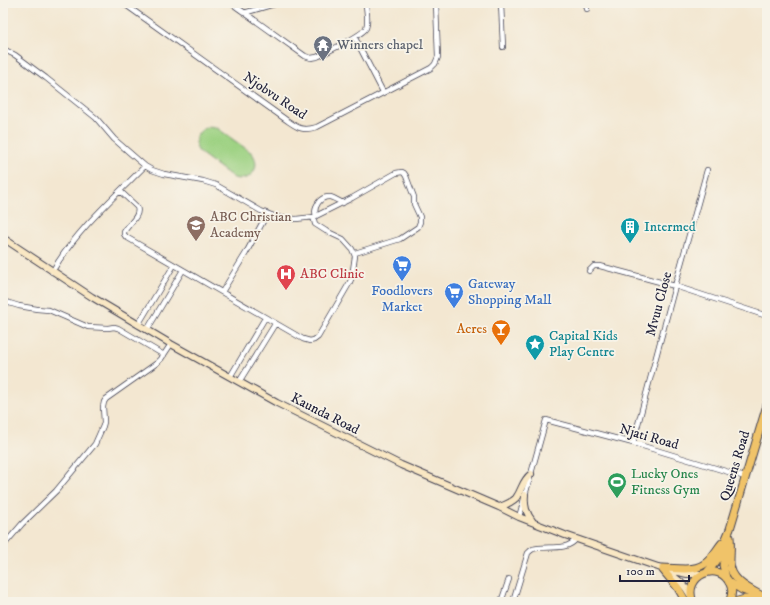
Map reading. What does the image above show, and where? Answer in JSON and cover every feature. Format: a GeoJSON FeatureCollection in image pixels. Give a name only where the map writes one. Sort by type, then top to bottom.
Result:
{"type":"FeatureCollection","features":[{"type":"Feature","properties":{"kind":"main road","name":"Kaunda Road"},"geometry":{"type":"LineString","coordinates":[[3,238],[52,272],[171,344],[239,382],[395,462],[519,517],[576,539],[661,569],[687,574],[704,573]]}},
{"type":"Feature","properties":{"kind":"main road","name":"Queens Road"},"geometry":{"type":"LineString","coordinates":[[728,536],[767,405]]}},
{"type":"Feature","properties":{"kind":"main road"},"geometry":{"type":"LineString","coordinates":[[499,507],[516,498],[526,478],[531,474]]}},
{"type":"Feature","properties":{"kind":"main road"},"geometry":{"type":"LineString","coordinates":[[525,495],[524,504],[534,523]]}},
{"type":"Feature","properties":{"kind":"main road"},"geometry":{"type":"LineString","coordinates":[[661,569],[689,569],[702,566],[708,561],[728,536]]}},
{"type":"Feature","properties":{"kind":"main road"},"geometry":{"type":"LineString","coordinates":[[690,600],[693,583],[715,564],[728,536]]}},
{"type":"Feature","properties":{"kind":"main road"},"geometry":{"type":"LineString","coordinates":[[728,536],[723,565],[732,593],[729,602]]}},
{"type":"Feature","properties":{"kind":"main road"},"geometry":{"type":"LineString","coordinates":[[728,536],[731,551],[730,563],[732,574],[740,582],[766,599]]}},
{"type":"Feature","properties":{"kind":"main road"},"geometry":{"type":"LineString","coordinates":[[661,569],[690,600]]}},
{"type":"Feature","properties":{"kind":"main road"},"geometry":{"type":"LineString","coordinates":[[704,573],[714,572],[721,574],[742,590],[766,599]]}},
{"type":"Feature","properties":{"kind":"main road"},"geometry":{"type":"LineString","coordinates":[[734,602],[745,599],[766,599]]}},
{"type":"Feature","properties":{"kind":"street","name":"Njobvu Road"},"geometry":{"type":"LineString","coordinates":[[123,3],[285,119],[301,129],[307,130],[317,127],[431,68],[438,57],[436,3]]}},
{"type":"Feature","properties":{"kind":"street"},"geometry":{"type":"LineString","coordinates":[[231,3],[307,57],[311,58],[317,57],[355,38],[366,29],[366,3]]}},
{"type":"Feature","properties":{"kind":"street"},"geometry":{"type":"LineString","coordinates":[[244,13],[278,3]]}},
{"type":"Feature","properties":{"kind":"street"},"geometry":{"type":"LineString","coordinates":[[501,3],[503,47]]}},
{"type":"Feature","properties":{"kind":"street"},"geometry":{"type":"LineString","coordinates":[[586,3],[587,9]]}},
{"type":"Feature","properties":{"kind":"street"},"geometry":{"type":"LineString","coordinates":[[355,38],[383,92]]}},
{"type":"Feature","properties":{"kind":"street"},"geometry":{"type":"LineString","coordinates":[[3,49],[15,55],[96,118],[114,139],[145,166],[164,174],[195,179],[216,185],[267,214],[288,219],[303,219],[315,216],[396,173],[402,172],[406,176],[414,197],[414,204],[420,218],[418,227],[400,239],[354,253]]}},
{"type":"Feature","properties":{"kind":"street"},"geometry":{"type":"LineString","coordinates":[[52,272],[65,251],[82,230],[145,166]]}},
{"type":"Feature","properties":{"kind":"street","name":"Mvuu Close"},"geometry":{"type":"LineString","coordinates":[[633,443],[708,170]]}},
{"type":"Feature","properties":{"kind":"street"},"geometry":{"type":"LineString","coordinates":[[120,191],[138,209],[138,214],[125,229],[125,236],[264,318],[303,339],[310,341],[318,337],[352,277],[354,253],[352,248],[343,239],[315,224],[314,220],[316,207],[323,198],[330,197],[342,203]]}},
{"type":"Feature","properties":{"kind":"street"},"geometry":{"type":"LineString","coordinates":[[222,292],[246,253],[267,214]]}},
{"type":"Feature","properties":{"kind":"street"},"geometry":{"type":"LineString","coordinates":[[138,325],[174,265]]}},
{"type":"Feature","properties":{"kind":"street"},"geometry":{"type":"LineString","coordinates":[[589,271],[594,266],[600,266],[675,286],[767,316]]}},
{"type":"Feature","properties":{"kind":"street"},"geometry":{"type":"LineString","coordinates":[[147,330],[183,270]]}},
{"type":"Feature","properties":{"kind":"street"},"geometry":{"type":"LineString","coordinates":[[3,301],[19,306],[57,312],[88,327],[118,328],[164,355]]}},
{"type":"Feature","properties":{"kind":"street"},"geometry":{"type":"LineString","coordinates":[[230,377],[264,318]]}},
{"type":"Feature","properties":{"kind":"street"},"geometry":{"type":"LineString","coordinates":[[239,382],[275,324]]}},
{"type":"Feature","properties":{"kind":"street"},"geometry":{"type":"LineString","coordinates":[[3,546],[22,524],[56,491],[94,444],[103,426],[103,407],[106,398],[157,363],[171,344]]}},
{"type":"Feature","properties":{"kind":"street","name":"Njati Road"},"geometry":{"type":"LineString","coordinates":[[531,474],[546,420],[633,443],[745,477]]}},
{"type":"Feature","properties":{"kind":"street"},"geometry":{"type":"LineString","coordinates":[[519,517],[531,474]]}},
{"type":"Feature","properties":{"kind":"street"},"geometry":{"type":"LineString","coordinates":[[513,602],[528,553],[532,550],[560,547],[574,542],[576,539]]}},
{"type":"Feature","properties":{"kind":"street"},"geometry":{"type":"LineString","coordinates":[[501,602],[509,579]]}},
{"type":"Feature","properties":{"kind":"green space"},"geometry":{"type":"Polygon","coordinates":[[[208,127],[217,128],[252,153],[256,164],[253,173],[250,176],[240,179],[234,178],[199,152],[196,144],[196,137],[201,131],[208,127]]]}},
{"type":"Feature","properties":{"kind":"place","name":"Winners chapel"},"geometry":{"type":"Point","coordinates":[323,62]}},
{"type":"Feature","properties":{"kind":"place","name":"ABC Christian Academy"},"geometry":{"type":"Point","coordinates":[196,242]}},
{"type":"Feature","properties":{"kind":"place","name":"Intermed"},"geometry":{"type":"Point","coordinates":[630,244]}},
{"type":"Feature","properties":{"kind":"place","name":"Foodlovers Market"},"geometry":{"type":"Point","coordinates":[402,282]}},
{"type":"Feature","properties":{"kind":"place","name":"ABC Clinic"},"geometry":{"type":"Point","coordinates":[286,291]}},
{"type":"Feature","properties":{"kind":"place","name":"Gateway Shopping Mall"},"geometry":{"type":"Point","coordinates":[454,309]}},
{"type":"Feature","properties":{"kind":"place","name":"Acres"},"geometry":{"type":"Point","coordinates":[501,346]}},
{"type":"Feature","properties":{"kind":"place","name":"Capital Kids Play Centre"},"geometry":{"type":"Point","coordinates":[535,361]}},
{"type":"Feature","properties":{"kind":"place","name":"Lucky Ones Fitness Gym"},"geometry":{"type":"Point","coordinates":[617,499]}}]}
